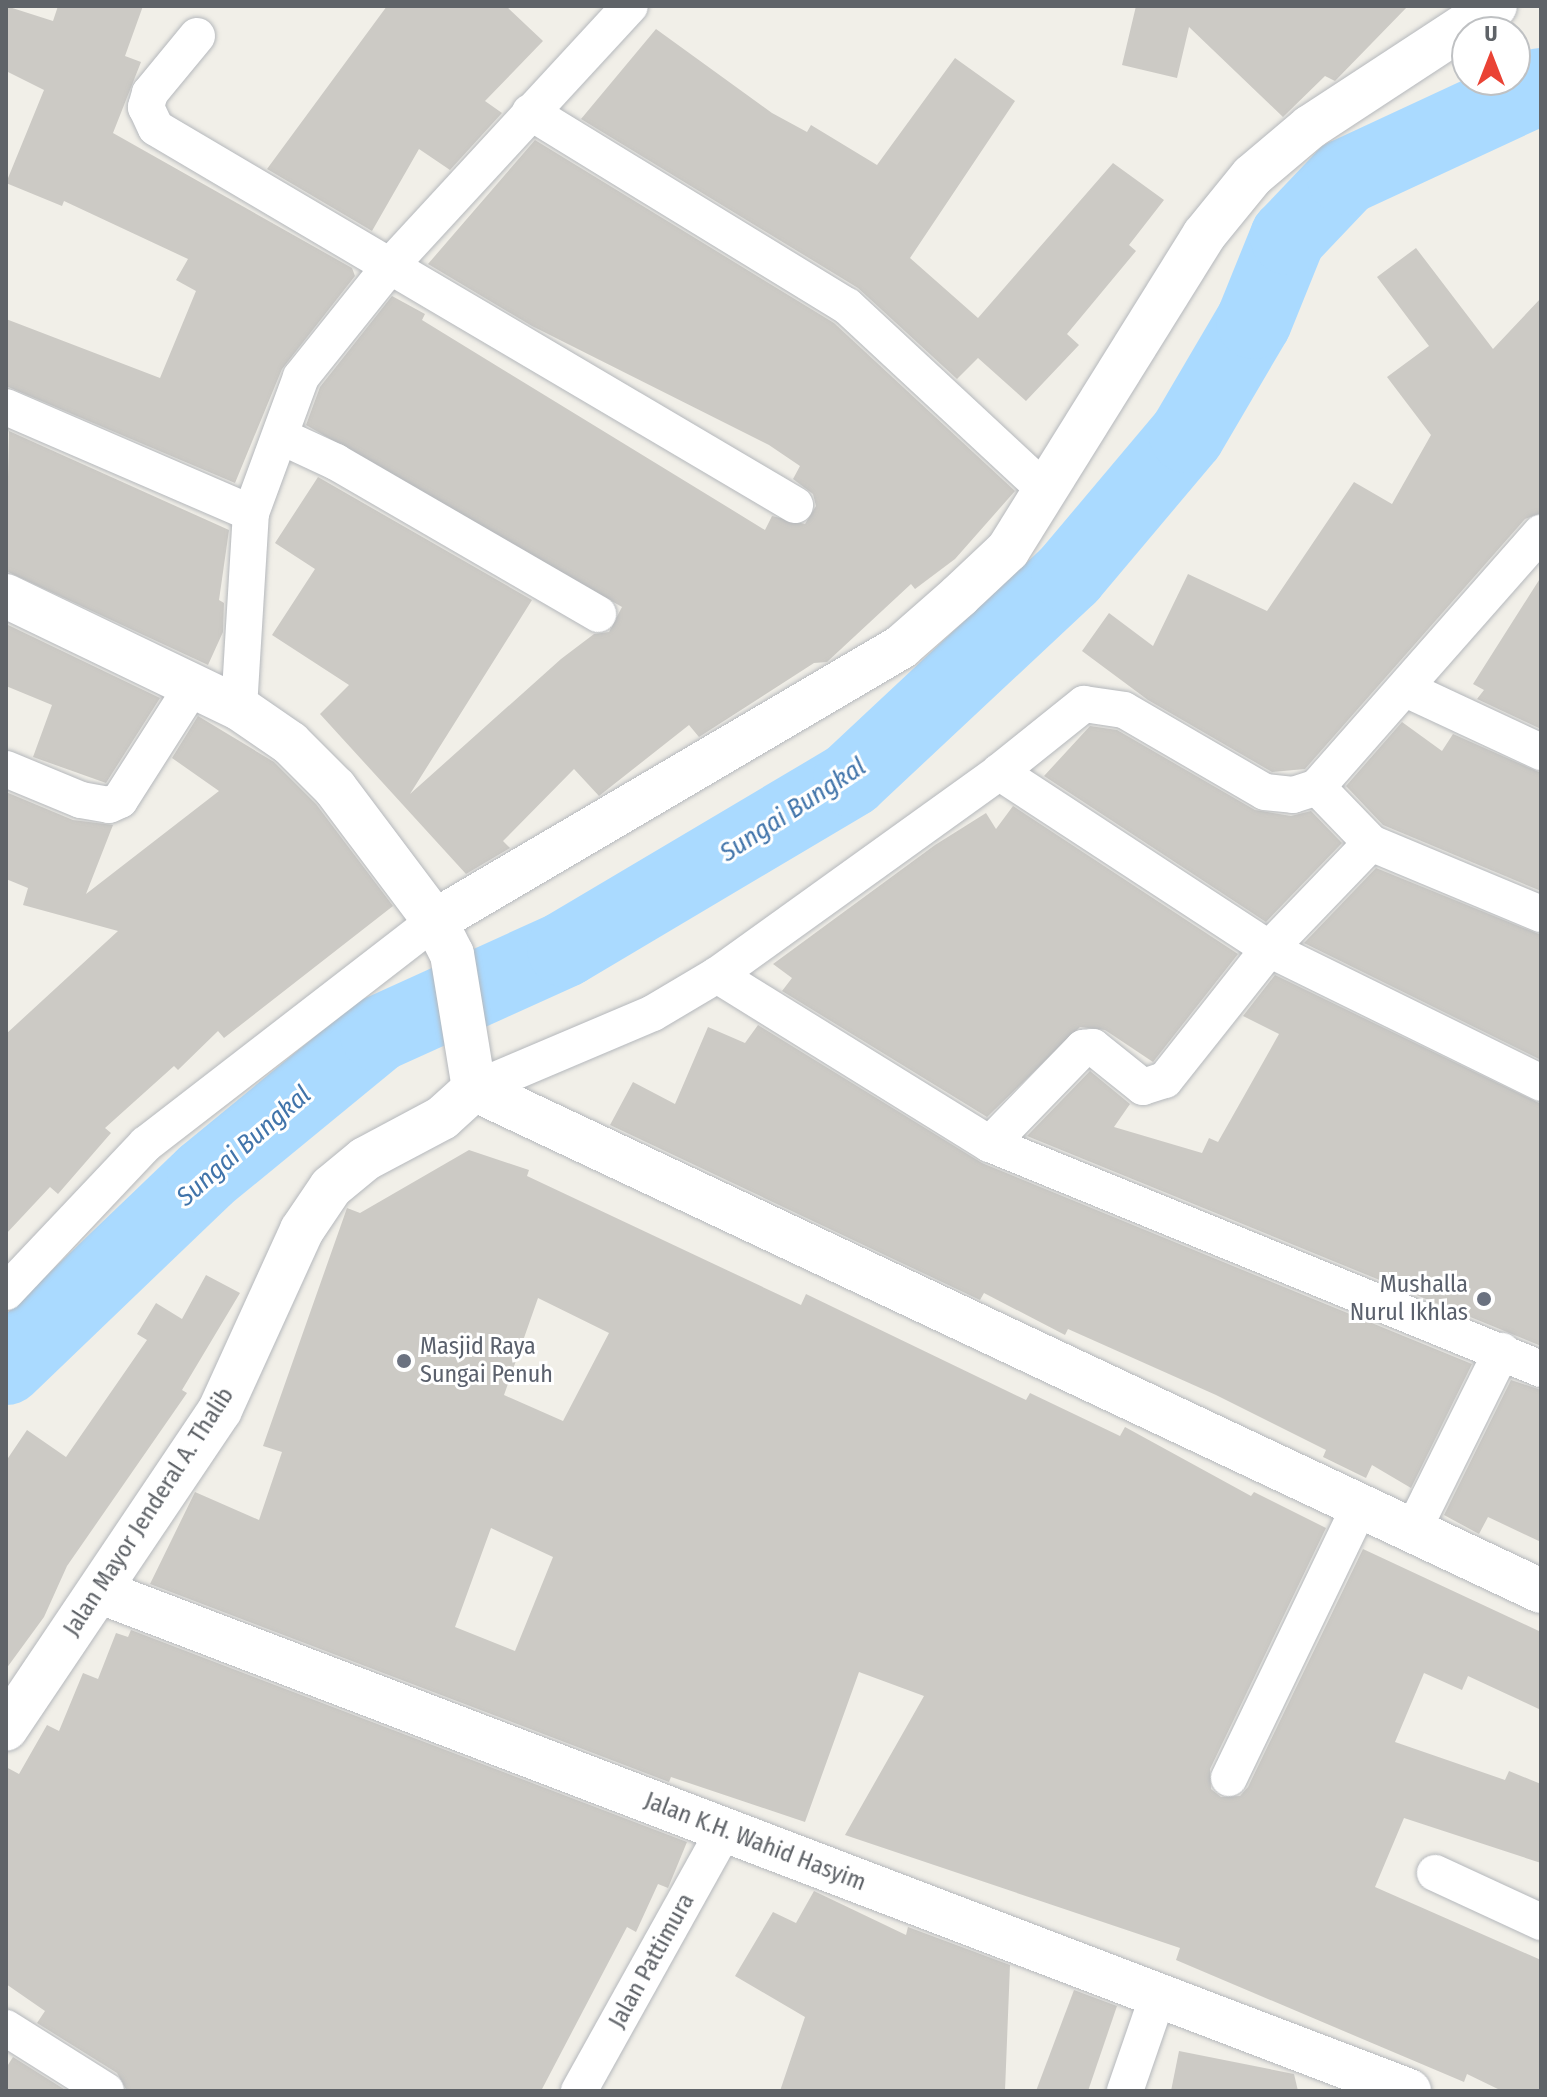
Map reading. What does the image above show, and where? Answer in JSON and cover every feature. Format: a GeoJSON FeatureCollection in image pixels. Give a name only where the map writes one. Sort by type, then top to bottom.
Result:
{"type":"FeatureCollection","features":[{"type":"Feature","properties":{"kind":"main road"},"geometry":{"type":"LineString","coordinates":[[444,938],[901,647],[1008,550],[1204,235],[1252,176],[1310,127],[1495,6]]}},
{"type":"Feature","properties":{"kind":"main road"},"geometry":{"type":"LineString","coordinates":[[6,596],[239,708],[290,743],[335,788],[444,938],[464,1025],[474,1089],[1541,1591]]}},
{"type":"Feature","properties":{"kind":"main road","name":"Jalan Mayor Jenderal A. Thalib"},"geometry":{"type":"LineString","coordinates":[[6,1729],[101,1592],[220,1410],[302,1230],[331,1187],[365,1159],[442,1118],[474,1089]]}},
{"type":"Feature","properties":{"kind":"main road","name":"Jalan K.H. Wahid Hasyim"},"geometry":{"type":"LineString","coordinates":[[101,1592],[724,1831],[1159,1993],[1409,2091]]}},
{"type":"Feature","properties":{"kind":"street"},"geometry":{"type":"LineString","coordinates":[[239,708],[251,513],[301,377],[389,267],[630,6]]}},
{"type":"Feature","properties":{"kind":"street"},"geometry":{"type":"LineString","coordinates":[[197,36],[150,93],[146,107],[156,128],[795,505]]}},
{"type":"Feature","properties":{"kind":"street"},"geometry":{"type":"LineString","coordinates":[[530,112],[847,306],[1046,491]]}},
{"type":"Feature","properties":{"kind":"street"},"geometry":{"type":"LineString","coordinates":[[6,407],[251,513]]}},
{"type":"Feature","properties":{"kind":"street"},"geometry":{"type":"LineString","coordinates":[[280,436],[336,462],[598,614]]}},
{"type":"Feature","properties":{"kind":"street"},"geometry":{"type":"LineString","coordinates":[[474,1089],[653,1013],[717,975],[999,772],[1065,713],[1105,704],[1265,792],[1293,795],[1317,787],[1408,690],[1538,542]]}},
{"type":"Feature","properties":{"kind":"street"},"geometry":{"type":"LineString","coordinates":[[6,769],[81,800],[120,800],[194,684]]}},
{"type":"Feature","properties":{"kind":"street"},"geometry":{"type":"LineString","coordinates":[[1408,690],[1541,752]]}},
{"type":"Feature","properties":{"kind":"street"},"geometry":{"type":"LineString","coordinates":[[999,772],[1269,949],[1541,1083]]}},
{"type":"Feature","properties":{"kind":"street"},"geometry":{"type":"LineString","coordinates":[[1317,787],[1371,843],[1541,914]]}},
{"type":"Feature","properties":{"kind":"street"},"geometry":{"type":"LineString","coordinates":[[990,1144],[1083,1048],[1093,1047],[1143,1087],[1165,1080],[1269,949],[1371,843]]}},
{"type":"Feature","properties":{"kind":"street"},"geometry":{"type":"LineString","coordinates":[[6,1292],[146,1144],[444,938]]}},
{"type":"Feature","properties":{"kind":"street"},"geometry":{"type":"LineString","coordinates":[[717,975],[990,1144],[1541,1369]]}},
{"type":"Feature","properties":{"kind":"street"},"geometry":{"type":"LineString","coordinates":[[1413,1530],[1502,1351]]}},
{"type":"Feature","properties":{"kind":"street"},"geometry":{"type":"LineString","coordinates":[[1229,1778],[1360,1506]]}},
{"type":"Feature","properties":{"kind":"street","name":"Jalan Pattimura"},"geometry":{"type":"LineString","coordinates":[[579,2091],[724,1831]]}},
{"type":"Feature","properties":{"kind":"street"},"geometry":{"type":"LineString","coordinates":[[1435,1873],[1541,1922]]}},
{"type":"Feature","properties":{"kind":"street"},"geometry":{"type":"LineString","coordinates":[[1125,2091],[1159,1993]]}},
{"type":"Feature","properties":{"kind":"street"},"geometry":{"type":"LineString","coordinates":[[6,2028],[106,2091]]}},
{"type":"Feature","properties":{"kind":"building"},"geometry":{"type":"Polygon","coordinates":[[[6,6],[53,21],[58,6],[143,6],[125,56],[141,62],[113,133],[352,268],[355,276],[282,369],[235,483],[6,386],[6,319],[160,378],[196,291],[176,280],[188,259],[64,201],[62,206],[6,183],[44,90],[6,71],[6,6]]]}},
{"type":"Feature","properties":{"kind":"building"},"geometry":{"type":"Polygon","coordinates":[[[387,6],[506,6],[543,41],[485,101],[502,113],[450,170],[419,149],[372,231],[267,169],[387,6]]]}},
{"type":"Feature","properties":{"kind":"building"},"geometry":{"type":"Polygon","coordinates":[[[1136,6],[1408,6],[1335,81],[1325,76],[1283,117],[1189,27],[1177,78],[1122,65],[1136,6]]]}},
{"type":"Feature","properties":{"kind":"building"},"geometry":{"type":"Polygon","coordinates":[[[656,29],[772,113],[807,132],[811,125],[877,165],[955,58],[1015,101],[910,258],[978,318],[1113,163],[1164,200],[1129,245],[1136,251],[1067,334],[1079,345],[1026,401],[978,358],[957,379],[858,288],[581,119],[656,29]]]}},
{"type":"Feature","properties":{"kind":"building"},"geometry":{"type":"Polygon","coordinates":[[[535,140],[834,323],[1015,491],[955,559],[915,589],[911,584],[827,662],[814,663],[699,737],[689,725],[599,796],[574,769],[503,841],[510,848],[466,874],[320,714],[349,685],[272,635],[315,569],[275,543],[318,477],[532,600],[410,794],[561,659],[594,634],[609,632],[622,607],[306,425],[320,387],[392,296],[425,314],[422,320],[765,530],[772,516],[805,524],[816,506],[813,494],[793,479],[800,466],[769,445],[532,326],[428,264],[535,140]]]}},
{"type":"Feature","properties":{"kind":"building"},"geometry":{"type":"Polygon","coordinates":[[[1416,248],[1493,349],[1541,298],[1541,513],[1525,519],[1305,769],[1272,772],[1148,700],[1082,651],[1109,613],[1153,646],[1188,574],[1267,611],[1354,482],[1392,504],[1431,435],[1387,377],[1429,346],[1377,277],[1416,248]]]}},
{"type":"Feature","properties":{"kind":"building"},"geometry":{"type":"Polygon","coordinates":[[[9,431],[229,530],[219,600],[224,603],[223,632],[208,665],[6,571],[9,431]]]}},
{"type":"Feature","properties":{"kind":"building"},"geometry":{"type":"Polygon","coordinates":[[[1541,577],[1541,729],[1477,699],[1484,690],[1473,684],[1541,577]]]}},
{"type":"Feature","properties":{"kind":"building"},"geometry":{"type":"Polygon","coordinates":[[[6,624],[160,698],[106,783],[33,757],[52,705],[6,686],[6,624]]]}},
{"type":"Feature","properties":{"kind":"building"},"geometry":{"type":"Polygon","coordinates":[[[198,716],[274,762],[316,804],[393,906],[224,1038],[218,1031],[178,1070],[174,1066],[105,1128],[111,1133],[58,1194],[50,1187],[6,1234],[6,1034],[118,931],[23,905],[28,888],[6,879],[6,792],[73,820],[113,825],[86,894],[219,791],[172,758],[198,716]]]}},
{"type":"Feature","properties":{"kind":"building"},"geometry":{"type":"Polygon","coordinates":[[[1402,722],[1442,751],[1453,734],[1541,773],[1541,891],[1383,825],[1346,786],[1402,722]]]}},
{"type":"Feature","properties":{"kind":"building"},"geometry":{"type":"Polygon","coordinates":[[[1090,726],[1117,730],[1255,810],[1291,816],[1311,811],[1342,843],[1266,922],[1044,776],[1090,726]]]}},
{"type":"Feature","properties":{"kind":"building"},"geometry":{"type":"Polygon","coordinates":[[[1013,806],[1238,954],[1153,1062],[1105,1030],[1080,1027],[987,1117],[782,991],[792,978],[773,964],[935,845],[986,813],[996,829],[1013,806]]]}},
{"type":"Feature","properties":{"kind":"building"},"geometry":{"type":"Polygon","coordinates":[[[1376,868],[1541,935],[1541,1060],[1304,943],[1376,868]]]}},
{"type":"Feature","properties":{"kind":"building"},"geometry":{"type":"Polygon","coordinates":[[[1275,975],[1541,1104],[1541,1346],[1027,1136],[1090,1071],[1130,1104],[1114,1127],[1202,1153],[1209,1138],[1218,1142],[1279,1034],[1243,1016],[1275,975]]]}},
{"type":"Feature","properties":{"kind":"building"},"geometry":{"type":"Polygon","coordinates":[[[758,1025],[982,1163],[1472,1364],[1411,1488],[1372,1465],[1366,1478],[1323,1457],[1326,1450],[1216,1395],[1068,1329],[1065,1335],[984,1293],[980,1300],[610,1125],[633,1082],[675,1104],[708,1027],[745,1043],[758,1025]]]}},
{"type":"Feature","properties":{"kind":"building"},"geometry":{"type":"Polygon","coordinates":[[[469,1150],[529,1170],[527,1176],[801,1305],[806,1294],[1026,1400],[1030,1393],[1120,1436],[1125,1427],[1251,1496],[1254,1492],[1326,1528],[1210,1769],[1211,1789],[1221,1797],[1240,1796],[1248,1787],[1363,1549],[1541,1632],[1541,1710],[1468,1676],[1462,1690],[1424,1673],[1395,1742],[1505,1780],[1509,1771],[1541,1784],[1541,1863],[1404,1818],[1375,1887],[1541,1960],[1541,2091],[1502,2091],[1467,2074],[1464,2082],[1176,1960],[1180,1948],[845,1835],[924,1696],[859,1672],[805,1822],[671,1777],[669,1782],[150,1584],[195,1492],[259,1520],[282,1452],[263,1446],[347,1208],[360,1213],[469,1150]],[[538,1298],[504,1395],[563,1421],[609,1333],[538,1298]],[[491,1528],[455,1627],[515,1651],[553,1557],[491,1528]]]}},
{"type":"Feature","properties":{"kind":"building"},"geometry":{"type":"Polygon","coordinates":[[[206,1275],[240,1293],[182,1390],[187,1393],[67,1566],[44,1617],[6,1669],[6,1461],[27,1430],[66,1457],[147,1340],[137,1334],[156,1303],[182,1319],[206,1275]]]}},
{"type":"Feature","properties":{"kind":"building"},"geometry":{"type":"Polygon","coordinates":[[[1511,1380],[1541,1390],[1541,1542],[1488,1517],[1479,1534],[1444,1515],[1511,1380]]]}},
{"type":"Feature","properties":{"kind":"building"},"geometry":{"type":"Polygon","coordinates":[[[131,1630],[687,1842],[668,1888],[658,1884],[636,1932],[627,1927],[541,2091],[127,2091],[117,2073],[37,2023],[45,2011],[6,1984],[6,1767],[19,1774],[47,1725],[59,1731],[83,1673],[98,1679],[116,1633],[128,1637],[131,1630]]]}},
{"type":"Feature","properties":{"kind":"building"},"geometry":{"type":"Polygon","coordinates":[[[814,1891],[906,1935],[908,1927],[1010,1965],[1005,2091],[780,2091],[805,2017],[735,1976],[773,1912],[796,1923],[814,1891]]]}},
{"type":"Feature","properties":{"kind":"building"},"geometry":{"type":"Polygon","coordinates":[[[1074,1990],[1117,2006],[1088,2091],[1036,2091],[1074,1990]]]}},
{"type":"Feature","properties":{"kind":"building"},"geometry":{"type":"Polygon","coordinates":[[[1179,2051],[1294,2074],[1298,2091],[1171,2091],[1179,2051]]]}},
{"type":"Feature","properties":{"kind":"building"},"geometry":{"type":"Polygon","coordinates":[[[13,2057],[67,2091],[6,2091],[6,2068],[13,2057]]]}},
{"type":"Feature","properties":{"kind":"waterway","name":"Sungai Bungkal"},"geometry":{"type":"LineString","coordinates":[[6,1367],[205,1176],[378,1034],[565,949],[851,779],[1069,575],[1187,435],[1254,321],[1288,237],[1345,177],[1541,86]]}},
{"type":"Feature","properties":{"kind":"place","name":"Mushalla Nurul Ikhlas"},"geometry":{"type":"Point","coordinates":[1484,1299]}},
{"type":"Feature","properties":{"kind":"place","name":"Masjid Raya Sungai Penuh"},"geometry":{"type":"Point","coordinates":[404,1361]}}]}
